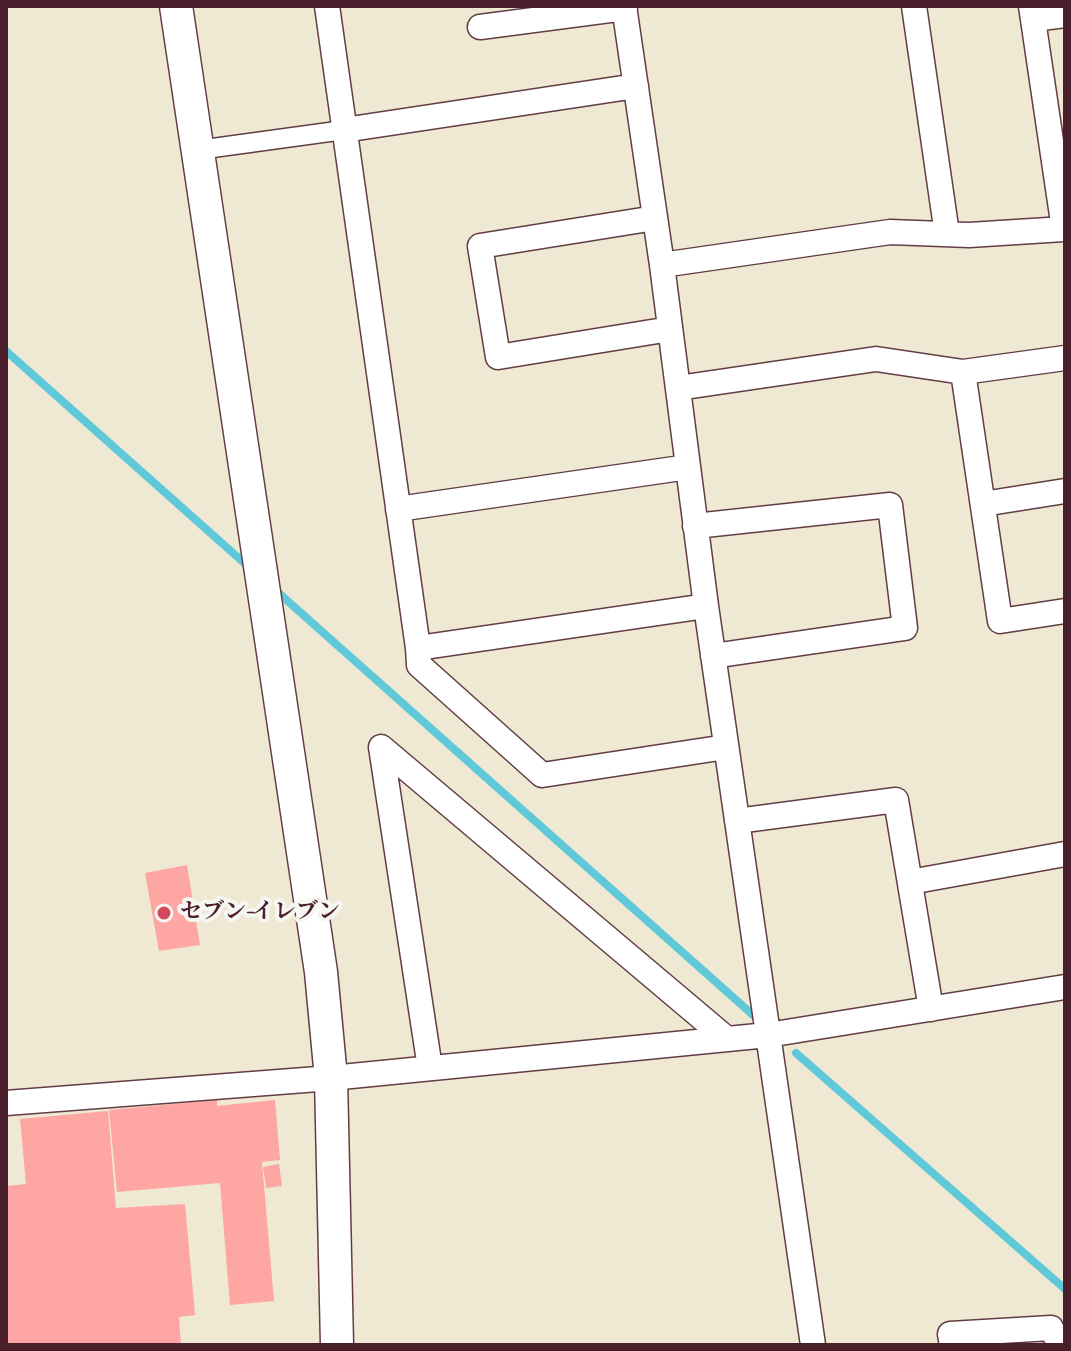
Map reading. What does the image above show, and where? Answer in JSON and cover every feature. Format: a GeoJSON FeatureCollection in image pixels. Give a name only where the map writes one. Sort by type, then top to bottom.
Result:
{"type":"FeatureCollection","features":[{"type":"Feature","properties":{"kind":"street"},"geometry":{"type":"LineString","coordinates":[[176,6],[321,972],[331,1078],[337,1345]]}},
{"type":"Feature","properties":{"kind":"street"},"geometry":{"type":"LineString","coordinates":[[327,6],[419,665],[542,775],[726,747]]}},
{"type":"Feature","properties":{"kind":"street"},"geometry":{"type":"LineString","coordinates":[[914,6],[947,234]]}},
{"type":"Feature","properties":{"kind":"street"},"geometry":{"type":"LineString","coordinates":[[480,27],[625,7],[713,656],[813,1345]]}},
{"type":"Feature","properties":{"kind":"street"},"geometry":{"type":"LineString","coordinates":[[662,265],[890,232],[969,235],[1064,229],[1032,13],[1065,15]]}},
{"type":"Feature","properties":{"kind":"street"},"geometry":{"type":"LineString","coordinates":[[198,150],[636,86]]}},
{"type":"Feature","properties":{"kind":"street"},"geometry":{"type":"LineString","coordinates":[[655,218],[480,246],[498,357],[670,329]]}},
{"type":"Feature","properties":{"kind":"street"},"geometry":{"type":"LineString","coordinates":[[678,388],[876,359],[963,372],[1065,358]]}},
{"type":"Feature","properties":{"kind":"street"},"geometry":{"type":"LineString","coordinates":[[963,372],[1000,621],[1065,611]]}},
{"type":"Feature","properties":{"kind":"street"},"geometry":{"type":"LineString","coordinates":[[398,509],[688,467]]}},
{"type":"Feature","properties":{"kind":"street"},"geometry":{"type":"LineString","coordinates":[[983,504],[1065,491]]}},
{"type":"Feature","properties":{"kind":"street"},"geometry":{"type":"LineString","coordinates":[[695,526],[890,505],[905,628],[713,656]]}},
{"type":"Feature","properties":{"kind":"street"},"geometry":{"type":"LineString","coordinates":[[418,648],[706,606]]}},
{"type":"Feature","properties":{"kind":"street"},"geometry":{"type":"LineString","coordinates":[[430,1068],[381,747],[727,1039]]}},
{"type":"Feature","properties":{"kind":"street"},"geometry":{"type":"LineString","coordinates":[[737,821],[896,800],[931,1009]]}},
{"type":"Feature","properties":{"kind":"street"},"geometry":{"type":"LineString","coordinates":[[910,882],[1065,854]]}},
{"type":"Feature","properties":{"kind":"street"},"geometry":{"type":"LineString","coordinates":[[6,1103],[331,1078],[768,1035],[1065,987]]}},
{"type":"Feature","properties":{"kind":"street"},"geometry":{"type":"LineString","coordinates":[[952,1345],[950,1334],[1051,1328],[1060,1345]]}},
{"type":"Feature","properties":{"kind":"building"},"geometry":{"type":"Polygon","coordinates":[[[187,865],[200,945],[159,951],[145,873],[187,865]]]}},
{"type":"Feature","properties":{"kind":"building"},"geometry":{"type":"Polygon","coordinates":[[[217,1100],[217,1106],[275,1100],[280,1160],[262,1162],[274,1301],[230,1305],[220,1183],[117,1192],[109,1110],[217,1100]]]}},
{"type":"Feature","properties":{"kind":"building"},"geometry":{"type":"Polygon","coordinates":[[[108,1111],[116,1208],[185,1204],[195,1315],[179,1317],[181,1345],[6,1345],[6,1186],[26,1184],[20,1119],[108,1111]]]}},
{"type":"Feature","properties":{"kind":"building"},"geometry":{"type":"Polygon","coordinates":[[[279,1164],[282,1186],[266,1188],[263,1167],[279,1164]]]}},
{"type":"Feature","properties":{"kind":"waterway"},"geometry":{"type":"LineString","coordinates":[[6,351],[251,569]]}},
{"type":"Feature","properties":{"kind":"waterway"},"geometry":{"type":"LineString","coordinates":[[273,588],[753,1015]]}},
{"type":"Feature","properties":{"kind":"waterway"},"geometry":{"type":"LineString","coordinates":[[796,1053],[1065,1289]]}},
{"type":"Feature","properties":{"kind":"place","name":"セブン-イレブン"},"geometry":{"type":"Point","coordinates":[164,913]}}]}
